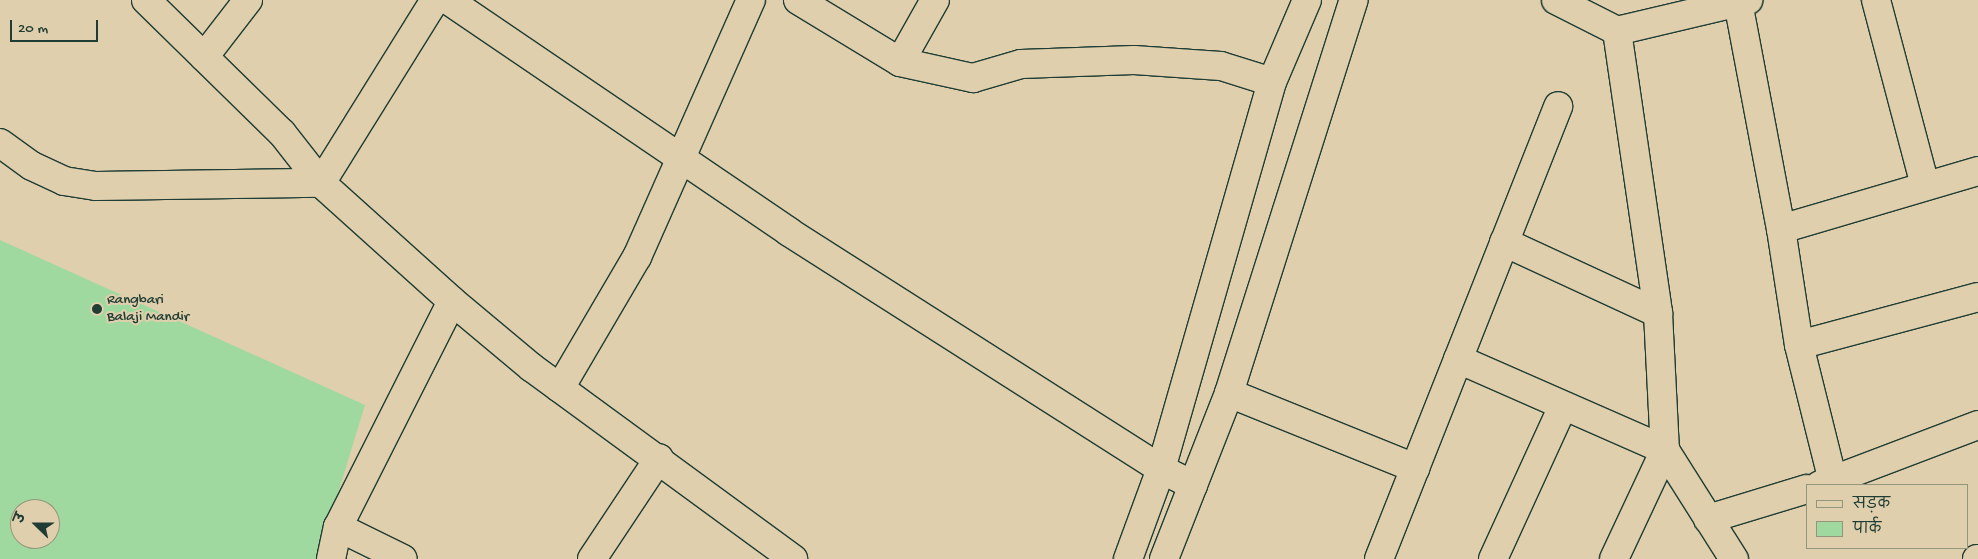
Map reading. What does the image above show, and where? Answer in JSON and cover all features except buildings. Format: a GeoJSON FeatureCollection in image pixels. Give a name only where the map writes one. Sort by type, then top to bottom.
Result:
{"type":"FeatureCollection","features":[{"type":"Feature","properties":{"kind":"street"},"geometry":{"type":"LineString","coordinates":[[146,0],[282,133],[321,183],[452,301],[560,388],[659,458],[793,559]]}},
{"type":"Feature","properties":{"kind":"street"},"geometry":{"type":"LineString","coordinates":[[204,56],[248,0]]}},
{"type":"Feature","properties":{"kind":"street"},"geometry":{"type":"LineString","coordinates":[[321,183],[435,0]]}},
{"type":"Feature","properties":{"kind":"street"},"geometry":{"type":"LineString","coordinates":[[448,0],[790,232],[1161,470],[1193,485]]}},
{"type":"Feature","properties":{"kind":"street"},"geometry":{"type":"LineString","coordinates":[[560,388],[637,257],[751,0]]}},
{"type":"Feature","properties":{"kind":"street"},"geometry":{"type":"LineString","coordinates":[[798,0],[900,62],[973,78],[1021,64],[1134,60],[1221,66],[1272,82]]}},
{"type":"Feature","properties":{"kind":"street"},"geometry":{"type":"LineString","coordinates":[[900,62],[935,0]]}},
{"type":"Feature","properties":{"kind":"street"},"geometry":{"type":"LineString","coordinates":[[1128,559],[1161,470],[1272,82],[1307,0]]}},
{"type":"Feature","properties":{"kind":"street"},"geometry":{"type":"LineString","coordinates":[[1164,559],[1229,393],[1354,0]]}},
{"type":"Feature","properties":{"kind":"street"},"geometry":{"type":"LineString","coordinates":[[1556,0],[1617,31],[1743,1],[1799,344],[1826,483],[1978,425]]}},
{"type":"Feature","properties":{"kind":"street"},"geometry":{"type":"LineString","coordinates":[[1876,0],[1925,186]]}},
{"type":"Feature","properties":{"kind":"street"},"geometry":{"type":"LineString","coordinates":[[1614,559],[1665,450],[1658,313],[1617,31]]}},
{"type":"Feature","properties":{"kind":"street"},"geometry":{"type":"LineString","coordinates":[[1379,559],[1558,106]]}},
{"type":"Feature","properties":{"kind":"street"},"geometry":{"type":"LineString","coordinates":[[0,143],[32,166],[64,181],[96,186],[321,183]]}},
{"type":"Feature","properties":{"kind":"street"},"geometry":{"type":"LineString","coordinates":[[1781,229],[1978,171]]}},
{"type":"Feature","properties":{"kind":"street"},"geometry":{"type":"LineString","coordinates":[[1504,242],[1658,313]]}},
{"type":"Feature","properties":{"kind":"street"},"geometry":{"type":"LineString","coordinates":[[1799,344],[1978,297]]}},
{"type":"Feature","properties":{"kind":"street"},"geometry":{"type":"LineString","coordinates":[[332,559],[338,527],[452,301]]}},
{"type":"Feature","properties":{"kind":"street"},"geometry":{"type":"LineString","coordinates":[[1458,359],[1665,450],[1734,559]]}},
{"type":"Feature","properties":{"kind":"street"},"geometry":{"type":"LineString","coordinates":[[1229,393],[1415,468]]}},
{"type":"Feature","properties":{"kind":"street"},"geometry":{"type":"LineString","coordinates":[[1493,559],[1563,406]]}},
{"type":"Feature","properties":{"kind":"street"},"geometry":{"type":"LineString","coordinates":[[592,559],[659,458]]}},
{"type":"Feature","properties":{"kind":"street"},"geometry":{"type":"LineString","coordinates":[[1708,519],[1806,489]]}},
{"type":"Feature","properties":{"kind":"street"},"geometry":{"type":"LineString","coordinates":[[338,527],[403,559]]}},
{"type":"Feature","properties":{"kind":"green space","name":"Rangbari Balaji Mandir"},"geometry":{"type":"Polygon","coordinates":[[[0,240],[365,405],[318,559],[0,559],[0,240]]]}},
{"type":"Feature","properties":{"kind":"place","name":"Rangbari Balaji Mandir"},"geometry":{"type":"Point","coordinates":[97,309]}}]}
